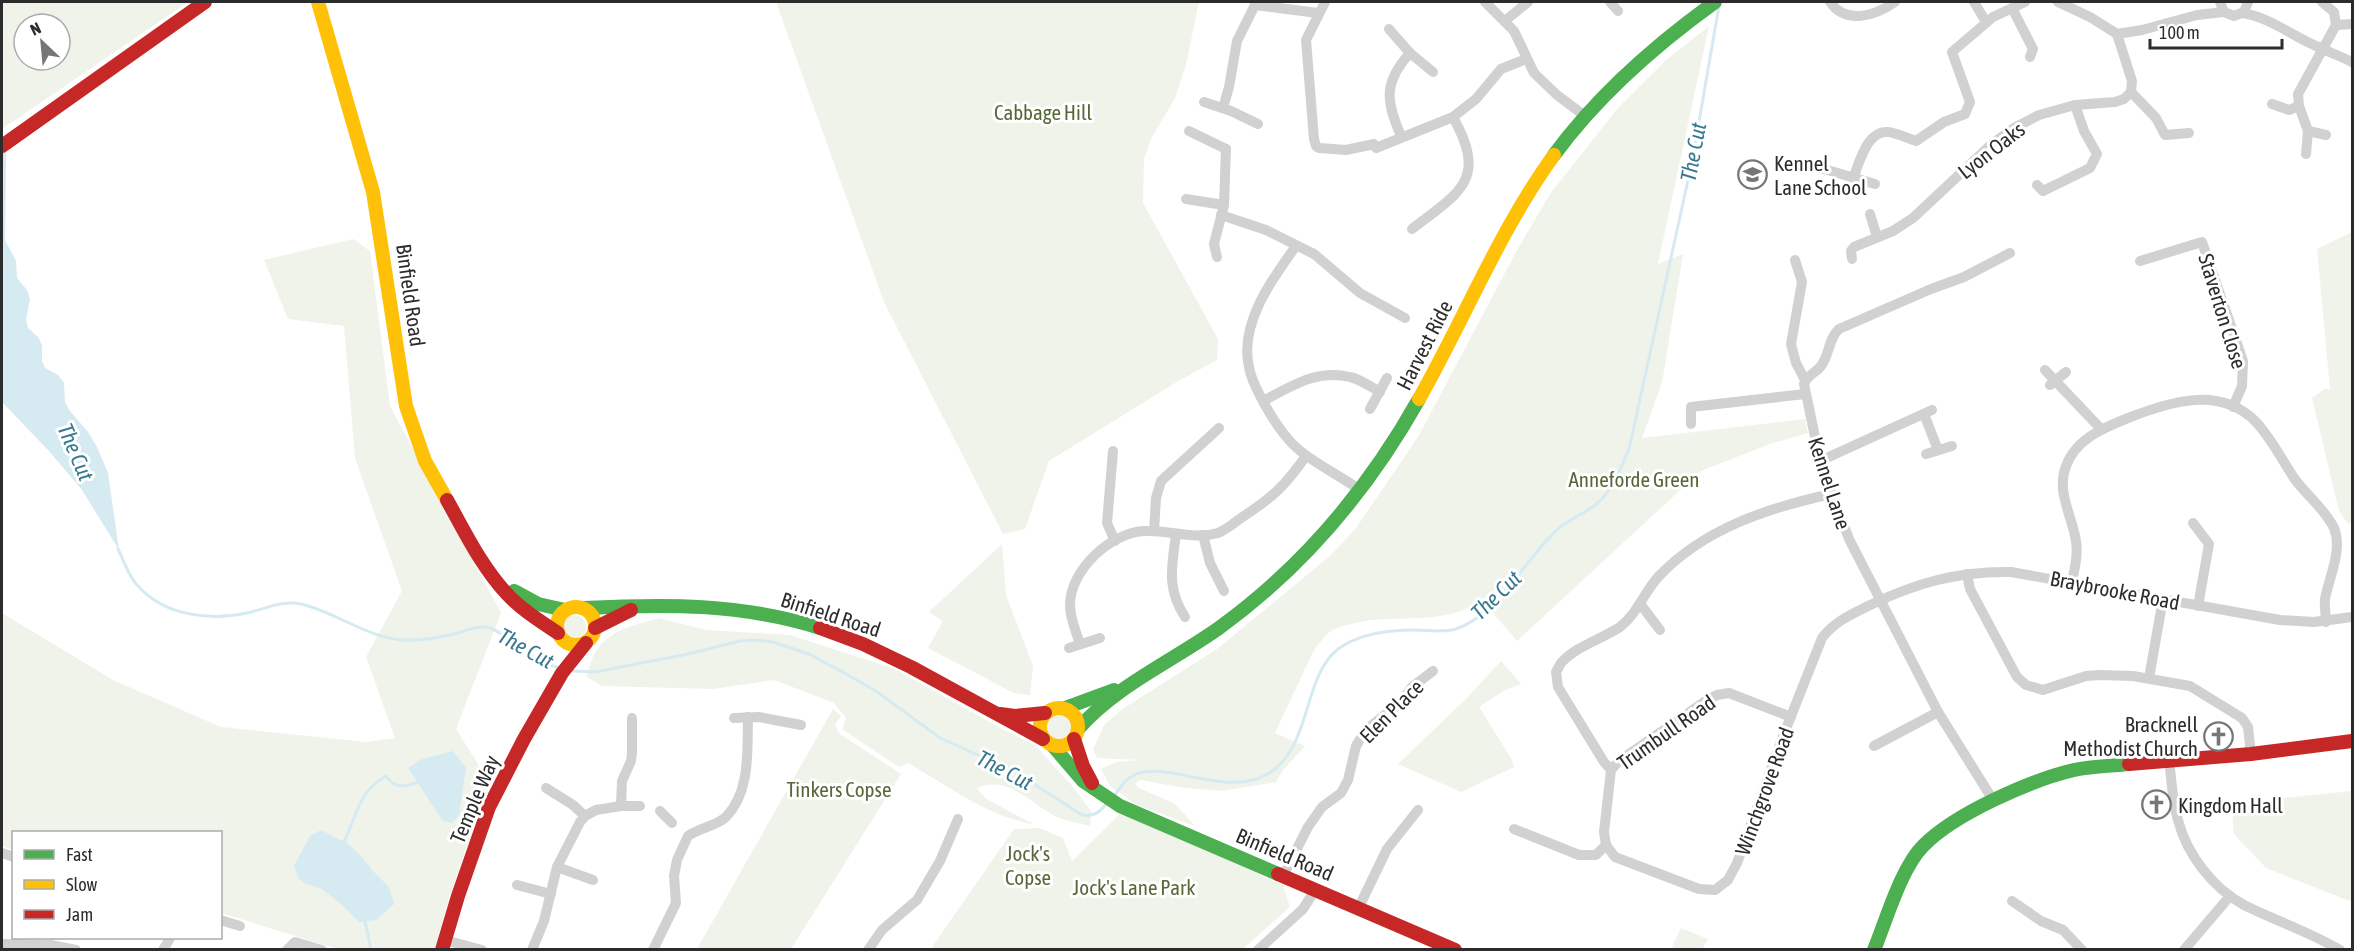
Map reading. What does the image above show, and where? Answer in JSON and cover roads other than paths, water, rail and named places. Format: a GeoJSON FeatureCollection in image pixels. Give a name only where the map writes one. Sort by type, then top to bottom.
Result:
{"type":"FeatureCollection","features":[{"type":"Feature","properties":{"kind":"main road"},"geometry":{"type":"LineString","coordinates":[[5,143],[205,2]]}},
{"type":"Feature","properties":{"kind":"main road","name":"Binfield Road"},"geometry":{"type":"LineString","coordinates":[[318,2],[373,192],[406,406],[425,461],[478,556],[506,593],[560,636]]}},
{"type":"Feature","properties":{"kind":"main road","name":"Harvest Ride"},"geometry":{"type":"LineString","coordinates":[[1076,734],[1108,699],[1218,628],[1264,592],[1303,556],[1360,490],[1395,441],[1425,391],[1522,203],[1559,147],[1622,76],[1715,2]]}},
{"type":"Feature","properties":{"kind":"main road","name":"Binfield Road"},"geometry":{"type":"LineString","coordinates":[[496,579],[526,600],[549,608],[565,610]]}},
{"type":"Feature","properties":{"kind":"main road","name":"Binfield Road"},"geometry":{"type":"LineString","coordinates":[[583,608],[686,605],[760,612],[800,622],[881,652],[994,712],[1025,732],[1048,742],[1083,781],[1099,794],[1120,806],[1455,950]]}},
{"type":"Feature","properties":{"kind":"main road"},"geometry":{"type":"LineString","coordinates":[[560,636],[570,644],[586,643],[592,637],[595,628],[594,617],[583,608],[572,607],[565,610],[558,620],[564,669]]}},
{"type":"Feature","properties":{"kind":"main road","name":"Binfield Road"},"geometry":{"type":"LineString","coordinates":[[595,628],[640,607]]}},
{"type":"Feature","properties":{"kind":"main road","name":"Temple Way"},"geometry":{"type":"LineString","coordinates":[[444,945],[477,838],[497,788],[564,669],[586,643]]}},
{"type":"Feature","properties":{"kind":"main road","name":"Harvest Ride"},"geometry":{"type":"LineString","coordinates":[[1065,708],[1138,679]]}},
{"type":"Feature","properties":{"kind":"main road"},"geometry":{"type":"LineString","coordinates":[[1054,708],[1065,708],[1075,716],[1076,734],[1065,746],[1048,742],[1039,728],[1045,713],[1054,708]]}},
{"type":"Feature","properties":{"kind":"main road","name":"Binfield Road"},"geometry":{"type":"LineString","coordinates":[[994,712],[1015,716],[1045,713]]}},
{"type":"Feature","properties":{"kind":"main road","name":"Binfield Road"},"geometry":{"type":"LineString","coordinates":[[1076,734],[1086,775],[1099,794]]}},
{"type":"Feature","properties":{"kind":"main road"},"geometry":{"type":"LineString","coordinates":[[1874,950],[1901,883],[1919,851],[1945,829],[1994,800],[2031,782],[2066,771],[2251,754],[2352,741]]}},
{"type":"Feature","properties":{"kind":"street"},"geometry":{"type":"LineString","coordinates":[[1325,2],[1306,40],[1314,139],[1318,148],[1347,150],[1374,144],[1376,148],[1453,117],[1476,99],[1501,69],[1526,59]]}},
{"type":"Feature","properties":{"kind":"street"},"geometry":{"type":"LineString","coordinates":[[1485,2],[1506,20],[1514,31],[1526,59],[1545,84],[1585,116]]}},
{"type":"Feature","properties":{"kind":"street"},"geometry":{"type":"LineString","coordinates":[[1506,20],[1528,2]]}},
{"type":"Feature","properties":{"kind":"street"},"geometry":{"type":"LineString","coordinates":[[1610,2],[1618,11]]}},
{"type":"Feature","properties":{"kind":"street"},"geometry":{"type":"LineString","coordinates":[[1830,2],[1842,14],[1852,16],[1877,12],[1895,2]]}},
{"type":"Feature","properties":{"kind":"street"},"geometry":{"type":"LineString","coordinates":[[1974,2],[1986,22]]}},
{"type":"Feature","properties":{"kind":"street"},"geometry":{"type":"LineString","coordinates":[[1852,178],[1870,139],[1889,132],[1916,141],[1944,122],[1965,114],[1970,102],[1952,52],[1986,22],[2025,2]]}},
{"type":"Feature","properties":{"kind":"street"},"geometry":{"type":"LineString","coordinates":[[2058,2],[2090,17],[2116,34],[2132,81],[2131,92],[2156,117],[2165,135],[2189,132]]}},
{"type":"Feature","properties":{"kind":"street"},"geometry":{"type":"LineString","coordinates":[[2116,34],[2142,30],[2197,15],[2221,5],[2234,16],[2241,13],[2247,7],[2248,2],[2271,21],[2322,49],[2352,62]]}},
{"type":"Feature","properties":{"kind":"street"},"geometry":{"type":"LineString","coordinates":[[2306,154],[2308,132],[2299,106],[2298,94],[2336,25],[2334,12],[2322,2]]}},
{"type":"Feature","properties":{"kind":"street"},"geometry":{"type":"LineString","coordinates":[[1222,108],[1229,87],[1237,41],[1255,3],[1318,13]]}},
{"type":"Feature","properties":{"kind":"street"},"geometry":{"type":"LineString","coordinates":[[2012,8],[2033,49],[2030,57]]}},
{"type":"Feature","properties":{"kind":"street"},"geometry":{"type":"LineString","coordinates":[[2241,13],[2271,21]]}},
{"type":"Feature","properties":{"kind":"street"},"geometry":{"type":"LineString","coordinates":[[2336,25],[2352,24]]}},
{"type":"Feature","properties":{"kind":"street"},"geometry":{"type":"LineString","coordinates":[[1389,29],[1410,53],[1433,72]]}},
{"type":"Feature","properties":{"kind":"street"},"geometry":{"type":"LineString","coordinates":[[1401,136],[1391,114],[1388,94],[1400,64],[1410,53]]}},
{"type":"Feature","properties":{"kind":"street","name":"Lyon Oaks"},"geometry":{"type":"LineString","coordinates":[[1852,259],[1851,251],[1854,247],[1893,231],[1913,218],[1993,143],[2014,128],[2039,115],[2075,105],[2115,102],[2124,99],[2131,92]]}},
{"type":"Feature","properties":{"kind":"street"},"geometry":{"type":"LineString","coordinates":[[1204,102],[1258,124]]}},
{"type":"Feature","properties":{"kind":"street"},"geometry":{"type":"LineString","coordinates":[[2272,104],[2289,110],[2299,106]]}},
{"type":"Feature","properties":{"kind":"street"},"geometry":{"type":"LineString","coordinates":[[2037,185],[2043,191],[2090,168],[2097,154],[2084,130],[2075,105]]}},
{"type":"Feature","properties":{"kind":"street"},"geometry":{"type":"LineString","coordinates":[[1412,229],[1446,205],[1465,180],[1468,150],[1453,117]]}},
{"type":"Feature","properties":{"kind":"street"},"geometry":{"type":"LineString","coordinates":[[1189,130],[1227,148],[1222,210],[1214,244],[1217,257]]}},
{"type":"Feature","properties":{"kind":"street"},"geometry":{"type":"LineString","coordinates":[[2308,132],[2326,135]]}},
{"type":"Feature","properties":{"kind":"street"},"geometry":{"type":"LineString","coordinates":[[1824,169],[1875,184]]}},
{"type":"Feature","properties":{"kind":"street"},"geometry":{"type":"LineString","coordinates":[[1186,199],[1222,210],[1296,246],[1327,264],[1360,294],[1406,318]]}},
{"type":"Feature","properties":{"kind":"street"},"geometry":{"type":"LineString","coordinates":[[1869,214],[1876,237]]}},
{"type":"Feature","properties":{"kind":"street","name":"Staverton Close"},"geometry":{"type":"LineString","coordinates":[[2140,261],[2202,242],[2243,361],[2242,386],[2233,407]]}},
{"type":"Feature","properties":{"kind":"street"},"geometry":{"type":"LineString","coordinates":[[1296,246],[1269,285],[1249,338],[1248,365],[1263,401],[1284,435],[1306,456],[1360,490]]}},
{"type":"Feature","properties":{"kind":"street"},"geometry":{"type":"LineString","coordinates":[[1795,260],[1802,282],[1791,344],[1796,363],[1805,380],[1823,364],[1833,335],[1839,329],[1898,302],[1964,277],[2010,253]]}},
{"type":"Feature","properties":{"kind":"street"},"geometry":{"type":"LineString","coordinates":[[2045,370],[2052,383],[2102,429]]}},
{"type":"Feature","properties":{"kind":"street"},"geometry":{"type":"LineString","coordinates":[[2052,383],[2066,372]]}},
{"type":"Feature","properties":{"kind":"street"},"geometry":{"type":"LineString","coordinates":[[1263,401],[1306,378],[1327,375],[1352,377],[1380,392]]}},
{"type":"Feature","properties":{"kind":"street"},"geometry":{"type":"LineString","coordinates":[[1370,409],[1388,378]]}},
{"type":"Feature","properties":{"kind":"street","name":"Kennel Lane"},"geometry":{"type":"LineString","coordinates":[[1805,380],[1805,394],[1820,460],[1849,539],[1938,712],[1994,800]]}},
{"type":"Feature","properties":{"kind":"street"},"geometry":{"type":"LineString","coordinates":[[1691,424],[1691,407],[1805,394]]}},
{"type":"Feature","properties":{"kind":"street"},"geometry":{"type":"LineString","coordinates":[[2072,581],[2077,557],[2076,543],[2062,491],[2063,473],[2075,449],[2102,429],[2175,401],[2204,400],[2233,407],[2249,416],[2260,427],[2296,481],[2323,511],[2334,529],[2337,549],[2325,602],[2326,622]]}},
{"type":"Feature","properties":{"kind":"street"},"geometry":{"type":"LineString","coordinates":[[1820,460],[1928,412],[1938,450]]}},
{"type":"Feature","properties":{"kind":"street"},"geometry":{"type":"LineString","coordinates":[[1154,531],[1156,498],[1161,481],[1218,428]]}},
{"type":"Feature","properties":{"kind":"street"},"geometry":{"type":"LineString","coordinates":[[1926,454],[1952,446]]}},
{"type":"Feature","properties":{"kind":"street"},"geometry":{"type":"LineString","coordinates":[[1113,451],[1107,523],[1115,541]]}},
{"type":"Feature","properties":{"kind":"street"},"geometry":{"type":"LineString","coordinates":[[1100,638],[1075,646],[1070,606],[1072,587],[1089,562],[1115,541],[1131,533],[1154,531],[1203,535],[1224,530],[1269,500],[1288,482],[1306,456]]}},
{"type":"Feature","properties":{"kind":"street"},"geometry":{"type":"LineString","coordinates":[[1611,770],[1558,687],[1556,672],[1564,659],[1620,626],[1641,605],[1645,595],[1659,576],[1682,556],[1710,537],[1756,514],[1831,494]]}},
{"type":"Feature","properties":{"kind":"street"},"geometry":{"type":"LineString","coordinates":[[2193,523],[2209,544],[2198,606]]}},
{"type":"Feature","properties":{"kind":"street"},"geometry":{"type":"LineString","coordinates":[[1176,534],[1170,581],[1176,604],[1185,617]]}},
{"type":"Feature","properties":{"kind":"street"},"geometry":{"type":"LineString","coordinates":[[1203,535],[1210,563],[1224,591]]}},
{"type":"Feature","properties":{"kind":"street","name":"Braybrooke Road"},"geometry":{"type":"LineString","coordinates":[[1880,600],[1918,584],[1967,574],[2011,572],[2072,581],[2280,620],[2326,622],[2352,617]]}},
{"type":"Feature","properties":{"kind":"street"},"geometry":{"type":"LineString","coordinates":[[1967,574],[1970,589],[2017,677],[2026,685],[2037,689],[2049,689],[2091,675],[2116,675],[2149,678],[2190,686],[2238,714],[2248,727],[2251,754]]}},
{"type":"Feature","properties":{"kind":"street"},"geometry":{"type":"LineString","coordinates":[[2149,678],[2163,599]]}},
{"type":"Feature","properties":{"kind":"street","name":"Winchgrove Road"},"geometry":{"type":"LineString","coordinates":[[1605,845],[1616,857],[1699,889],[1714,890],[1728,880],[1737,863],[1819,644],[1827,632],[1844,618],[1880,600]]}},
{"type":"Feature","properties":{"kind":"street"},"geometry":{"type":"LineString","coordinates":[[1641,605],[1660,630]]}},
{"type":"Feature","properties":{"kind":"street","name":"Elen Place"},"geometry":{"type":"LineString","coordinates":[[1283,876],[1308,827],[1322,807],[1341,793],[1348,780],[1356,746],[1366,730],[1400,703],[1412,687],[1433,671]]}},
{"type":"Feature","properties":{"kind":"street","name":"Trumbull Road"},"geometry":{"type":"LineString","coordinates":[[1605,845],[1604,832],[1611,770],[1619,761],[1717,695],[1730,693],[1791,717]]}},
{"type":"Feature","properties":{"kind":"street"},"geometry":{"type":"LineString","coordinates":[[1874,746],[1938,712]]}},
{"type":"Feature","properties":{"kind":"street"},"geometry":{"type":"LineString","coordinates":[[734,718],[748,717],[801,725]]}},
{"type":"Feature","properties":{"kind":"street"},"geometry":{"type":"LineString","coordinates":[[653,950],[676,903],[674,876],[677,860],[688,836],[724,818],[737,800],[745,781],[748,717]]}},
{"type":"Feature","properties":{"kind":"street"},"geometry":{"type":"LineString","coordinates":[[621,806],[622,781],[631,761],[632,718]]}},
{"type":"Feature","properties":{"kind":"street"},"geometry":{"type":"LineString","coordinates":[[2169,761],[2181,832],[2191,852],[2206,873],[2230,896],[2244,905],[2340,950]]}},
{"type":"Feature","properties":{"kind":"street"},"geometry":{"type":"LineString","coordinates":[[546,788],[573,805],[585,816]]}},
{"type":"Feature","properties":{"kind":"street"},"geometry":{"type":"LineString","coordinates":[[532,950],[544,921],[557,867],[580,822],[596,810],[640,806]]}},
{"type":"Feature","properties":{"kind":"street"},"geometry":{"type":"LineString","coordinates":[[1358,909],[1387,849],[1418,810]]}},
{"type":"Feature","properties":{"kind":"street"},"geometry":{"type":"LineString","coordinates":[[660,811],[672,823]]}},
{"type":"Feature","properties":{"kind":"street"},"geometry":{"type":"LineString","coordinates":[[868,950],[882,930],[917,900],[940,861],[958,819]]}},
{"type":"Feature","properties":{"kind":"street"},"geometry":{"type":"LineString","coordinates":[[1514,829],[1579,855],[1596,855],[1605,845]]}},
{"type":"Feature","properties":{"kind":"street"},"geometry":{"type":"LineString","coordinates":[[557,867],[593,880]]}},
{"type":"Feature","properties":{"kind":"street"},"geometry":{"type":"LineString","coordinates":[[517,885],[551,894]]}},
{"type":"Feature","properties":{"kind":"street"},"geometry":{"type":"LineString","coordinates":[[1258,950],[1303,909],[1315,890]]}},
{"type":"Feature","properties":{"kind":"street"},"geometry":{"type":"LineString","coordinates":[[2184,950],[2230,896]]}},
{"type":"Feature","properties":{"kind":"street"},"geometry":{"type":"LineString","coordinates":[[2012,901],[2041,921],[2063,930],[2082,950]]}},
{"type":"Feature","properties":{"kind":"street"},"geometry":{"type":"LineString","coordinates":[[222,921],[240,926]]}},
{"type":"Feature","properties":{"kind":"street"},"geometry":{"type":"LineString","coordinates":[[287,950],[295,942],[322,950]]}},
{"type":"Feature","properties":{"kind":"street"},"geometry":{"type":"LineString","coordinates":[[2,944],[51,945],[76,950]]}},
{"type":"Feature","properties":{"kind":"street"},"geometry":{"type":"LineString","coordinates":[[444,945],[483,950]]}},
{"type":"Feature","properties":{"kind":"water"},"geometry":{"type":"Polygon","coordinates":[[[2,143],[6,151],[5,240],[16,261],[17,278],[27,290],[30,299],[26,320],[28,328],[39,338],[45,368],[58,375],[64,383],[65,402],[88,432],[108,473],[119,550],[82,490],[49,451],[2,402],[2,143]]]}},
{"type":"Feature","properties":{"kind":"water"},"geometry":{"type":"Polygon","coordinates":[[[453,751],[466,768],[459,815],[452,823],[442,820],[408,768],[422,759],[453,751]]]}},
{"type":"Feature","properties":{"kind":"water"},"geometry":{"type":"Polygon","coordinates":[[[321,830],[348,844],[389,887],[394,904],[376,920],[359,922],[322,889],[299,879],[294,866],[310,836],[321,830]]]}},
{"type":"Feature","properties":{"kind":"waterway","name":"The Cut"},"geometry":{"type":"LineString","coordinates":[[1114,796],[1129,778],[1145,772],[1160,771],[1212,781],[1231,782],[1249,781],[1266,775],[1281,764],[1292,749],[1318,678],[1326,662],[1337,650],[1354,640],[1374,634],[1405,630],[1446,631],[1471,622],[1485,612],[1559,528],[1592,508],[1604,497],[1618,475],[1629,449],[1692,162],[1719,6]]}},
{"type":"Feature","properties":{"kind":"waterway","name":"The Cut"},"geometry":{"type":"LineString","coordinates":[[118,549],[137,585],[160,604],[188,614],[233,615],[294,603],[327,613],[377,635],[404,640],[433,638],[485,627],[498,631],[540,660],[560,668]]}},
{"type":"Feature","properties":{"kind":"waterway","name":"The Cut"},"geometry":{"type":"LineString","coordinates":[[573,671],[595,672],[688,654],[740,641],[773,642],[809,654],[839,670],[876,691],[940,738],[1012,770],[1082,815],[1096,813],[1107,803]]}},
{"type":"Feature","properties":{"kind":"waterway"},"geometry":{"type":"LineString","coordinates":[[344,842],[359,805],[369,789],[377,782],[386,776],[400,786],[418,782]]}},
{"type":"Feature","properties":{"kind":"waterway"},"geometry":{"type":"LineString","coordinates":[[365,921],[371,950]]}},
{"type":"Feature","properties":{"kind":"place","name":"Kennel Lane School"},"geometry":{"type":"Point","coordinates":[1753,175]}},
{"type":"Feature","properties":{"kind":"place","name":"Bracknell Methodist Church"},"geometry":{"type":"Point","coordinates":[2219,736]}},
{"type":"Feature","properties":{"kind":"place","name":"Kingdom Hall"},"geometry":{"type":"Point","coordinates":[2157,805]}},
{"type":"Feature","properties":{"kind":"park label","name":"Cabbage Hill"},"geometry":{"type":"Point","coordinates":[1043,112]}},
{"type":"Feature","properties":{"kind":"park label","name":"Anneforde Green"},"geometry":{"type":"Point","coordinates":[1634,479]}},
{"type":"Feature","properties":{"kind":"park label","name":"Tinkers Copse"},"geometry":{"type":"Point","coordinates":[839,789]}},
{"type":"Feature","properties":{"kind":"park label","name":"Jock's Copse"},"geometry":{"type":"Point","coordinates":[1028,865]}},
{"type":"Feature","properties":{"kind":"park label","name":"Jock's Lane Park"},"geometry":{"type":"Point","coordinates":[1134,887]}}]}
